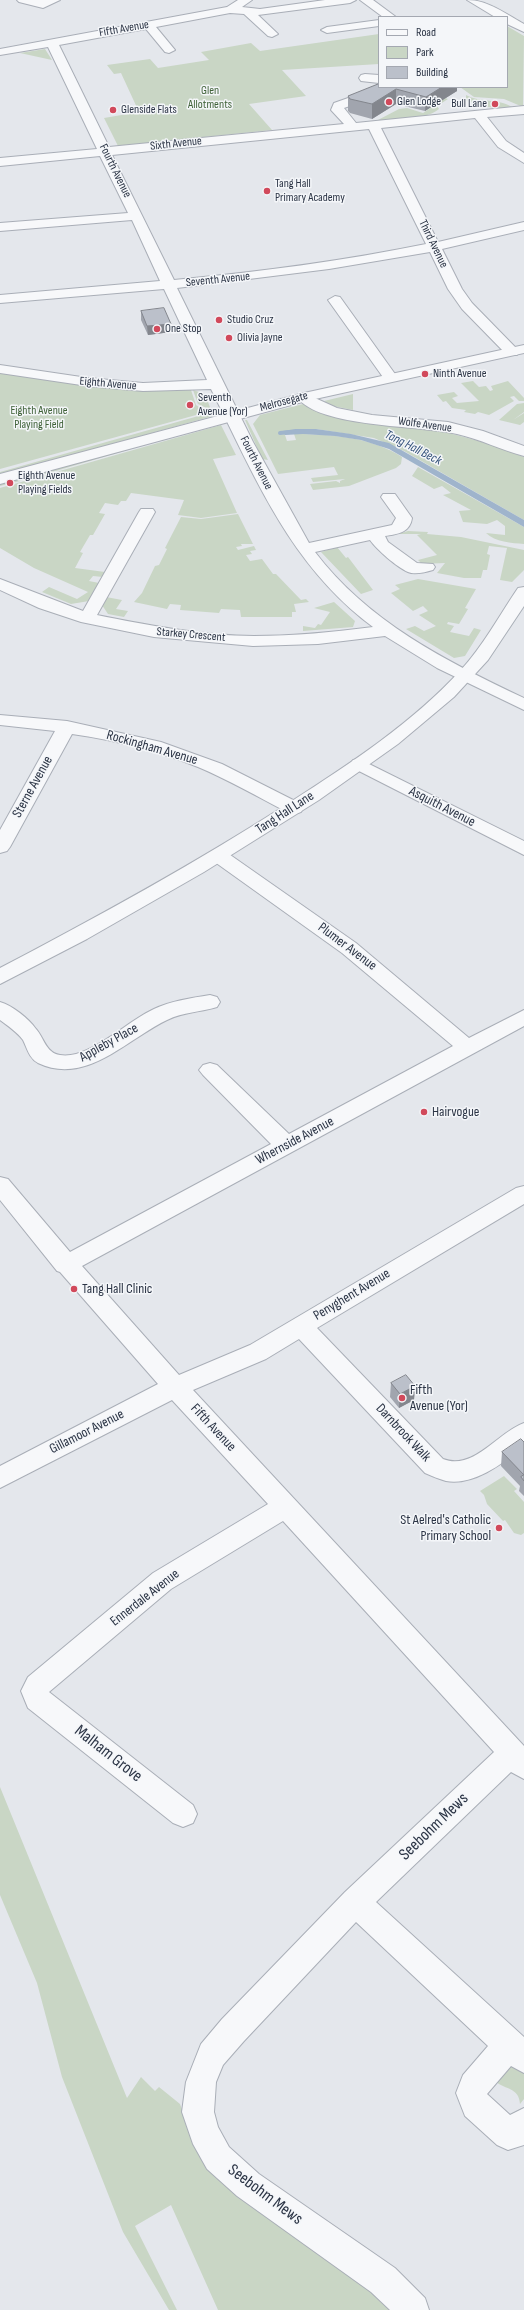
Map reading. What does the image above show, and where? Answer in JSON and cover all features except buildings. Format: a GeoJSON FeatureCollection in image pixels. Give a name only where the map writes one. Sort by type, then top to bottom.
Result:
{"type":"FeatureCollection","features":[{"type":"Feature","properties":{"kind":"street"},"geometry":{"type":"LineString","coordinates":[[23,0],[43,6],[54,0]]}},
{"type":"Feature","properties":{"kind":"street","name":"Fifth Avenue"},"geometry":{"type":"LineString","coordinates":[[0,52],[230,10],[246,0]]}},
{"type":"Feature","properties":{"kind":"street"},"geometry":{"type":"LineString","coordinates":[[230,10],[249,13],[350,0]]}},
{"type":"Feature","properties":{"kind":"street"},"geometry":{"type":"LineString","coordinates":[[366,0],[389,16]]}},
{"type":"Feature","properties":{"kind":"street"},"geometry":{"type":"LineString","coordinates":[[474,0],[502,16]]}},
{"type":"Feature","properties":{"kind":"street"},"geometry":{"type":"LineString","coordinates":[[249,13],[272,34]]}},
{"type":"Feature","properties":{"kind":"street"},"geometry":{"type":"LineString","coordinates":[[508,20],[524,29]]}},
{"type":"Feature","properties":{"kind":"street"},"geometry":{"type":"LineString","coordinates":[[327,30],[378,22]]}},
{"type":"Feature","properties":{"kind":"street"},"geometry":{"type":"LineString","coordinates":[[148,24],[169,50]]}},
{"type":"Feature","properties":{"kind":"street","name":"Fourth Avenue"},"geometry":{"type":"LineString","coordinates":[[52,42],[232,416],[279,508],[304,549],[324,574],[340,590],[390,630],[426,654],[465,676],[524,705]]}},
{"type":"Feature","properties":{"kind":"street"},"geometry":{"type":"LineString","coordinates":[[365,78],[378,79]]}},
{"type":"Feature","properties":{"kind":"street"},"geometry":{"type":"LineString","coordinates":[[352,126],[339,114],[337,110],[338,106],[372,94],[380,88]]}},
{"type":"Feature","properties":{"kind":"street"},"geometry":{"type":"LineString","coordinates":[[479,115],[524,110]]}},
{"type":"Feature","properties":{"kind":"street"},"geometry":{"type":"LineString","coordinates":[[479,115],[502,144],[524,159]]}},
{"type":"Feature","properties":{"kind":"street","name":"Sixth Avenue"},"geometry":{"type":"LineString","coordinates":[[0,162],[352,126],[479,115]]}},
{"type":"Feature","properties":{"kind":"street","name":"Third Avenue"},"geometry":{"type":"LineString","coordinates":[[374,124],[455,289],[467,306],[518,351]]}},
{"type":"Feature","properties":{"kind":"street"},"geometry":{"type":"LineString","coordinates":[[0,227],[137,216]]}},
{"type":"Feature","properties":{"kind":"street"},"geometry":{"type":"LineString","coordinates":[[518,227],[524,237]]}},
{"type":"Feature","properties":{"kind":"street","name":"Seventh Avenue"},"geometry":{"type":"LineString","coordinates":[[0,299],[169,285],[305,269],[435,248],[518,227]]}},
{"type":"Feature","properties":{"kind":"street"},"geometry":{"type":"LineString","coordinates":[[335,300],[390,377]]}},
{"type":"Feature","properties":{"kind":"street","name":"Melrosegate"},"geometry":{"type":"LineString","coordinates":[[0,479],[304,396],[518,351]]}},
{"type":"Feature","properties":{"kind":"street","name":"Eighth Avenue"},"geometry":{"type":"LineString","coordinates":[[0,369],[88,382],[143,387],[217,384]]}},
{"type":"Feature","properties":{"kind":"street","name":"Wolfe Avenue"},"geometry":{"type":"LineString","coordinates":[[304,396],[311,404],[335,413],[450,428],[476,434],[524,451]]}},
{"type":"Feature","properties":{"kind":"street"},"geometry":{"type":"LineString","coordinates":[[304,549],[396,529],[403,524],[404,518],[387,502]]}},
{"type":"Feature","properties":{"kind":"street"},"geometry":{"type":"LineString","coordinates":[[87,618],[147,512]]}},
{"type":"Feature","properties":{"kind":"street"},"geometry":{"type":"LineString","coordinates":[[375,534],[382,545],[416,570]]}},
{"type":"Feature","properties":{"kind":"street","name":"Starkey Crescent"},"geometry":{"type":"LineString","coordinates":[[0,584],[45,604],[87,618],[154,632],[253,641],[318,639],[390,630]]}},
{"type":"Feature","properties":{"kind":"street","name":"Tang Hall Lane"},"geometry":{"type":"LineString","coordinates":[[0,977],[94,928],[219,856],[359,764],[425,714],[465,676],[488,648],[524,592]]}},
{"type":"Feature","properties":{"kind":"street","name":"Rockingham Avenue"},"geometry":{"type":"LineString","coordinates":[[0,720],[67,726],[159,747],[205,763],[294,808]]}},
{"type":"Feature","properties":{"kind":"street","name":"Sterne Avenue"},"geometry":{"type":"LineString","coordinates":[[0,847],[67,726]]}},
{"type":"Feature","properties":{"kind":"street","name":"Asquith Avenue"},"geometry":{"type":"LineString","coordinates":[[359,764],[524,849]]}},
{"type":"Feature","properties":{"kind":"street","name":"Plumer Avenue"},"geometry":{"type":"LineString","coordinates":[[219,856],[349,948],[467,1047]]}},
{"type":"Feature","properties":{"kind":"street","name":"Appleby Place"},"geometry":{"type":"LineString","coordinates":[[0,1009],[30,1035],[42,1056],[52,1062],[67,1064],[80,1062],[155,1016],[188,1001],[210,1002]]}},
{"type":"Feature","properties":{"kind":"street","name":"Whernside Avenue"},"geometry":{"type":"LineString","coordinates":[[65,1265],[524,1017]]}},
{"type":"Feature","properties":{"kind":"street"},"geometry":{"type":"LineString","coordinates":[[210,1070],[287,1146]]}},
{"type":"Feature","properties":{"kind":"street","name":"Fifth Avenue"},"geometry":{"type":"LineString","coordinates":[[0,1185],[65,1265],[175,1387],[434,1665],[518,1760]]}},
{"type":"Feature","properties":{"kind":"street","name":"Penyghent Avenue"},"geometry":{"type":"LineString","coordinates":[[175,1387],[258,1352],[524,1194]]}},
{"type":"Feature","properties":{"kind":"street","name":"Darnbrook Walk"},"geometry":{"type":"LineString","coordinates":[[301,1326],[434,1466],[441,1470],[452,1472],[469,1468],[524,1433]]}},
{"type":"Feature","properties":{"kind":"street","name":"Gillamoor Avenue"},"geometry":{"type":"LineString","coordinates":[[0,1478],[175,1387]]}},
{"type":"Feature","properties":{"kind":"street","name":"Ennerdale Avenue"},"geometry":{"type":"LineString","coordinates":[[35,1691],[38,1685],[162,1581],[286,1506]]}},
{"type":"Feature","properties":{"kind":"street","name":"Malham Grove"},"geometry":{"type":"LineString","coordinates":[[35,1691],[38,1699],[183,1814]]}},
{"type":"Feature","properties":{"kind":"street","name":"Seebohm Mews"},"geometry":{"type":"LineString","coordinates":[[413,2310],[383,2280],[248,2185],[218,2158],[204,2133],[198,2112],[201,2082],[212,2055],[233,2030],[356,1902],[518,1760]]}},
{"type":"Feature","properties":{"kind":"street"},"geometry":{"type":"LineString","coordinates":[[356,1902],[516,2051],[474,2086],[471,2093],[476,2105],[508,2134],[513,2134],[524,2124]]}},
{"type":"Feature","properties":{"kind":"green space"},"geometry":{"type":"Polygon","coordinates":[[[508,27],[524,36],[523,107],[504,99],[474,97],[461,88],[508,88],[508,27]]]}},
{"type":"Feature","properties":{"kind":"green space","name":"Glen Allotments"},"geometry":{"type":"Polygon","coordinates":[[[378,34],[378,64],[282,70],[306,96],[249,104],[272,130],[118,146],[104,118],[139,112],[121,73],[114,74],[107,65],[150,59],[158,68],[209,60],[201,52],[251,43],[260,51],[378,34]]]}},
{"type":"Feature","properties":{"kind":"green space"},"geometry":{"type":"Polygon","coordinates":[[[45,49],[52,60],[20,53],[45,49]]]}},
{"type":"Feature","properties":{"kind":"green space"},"geometry":{"type":"Polygon","coordinates":[[[466,95],[477,99],[501,102],[512,107],[510,109],[476,106],[479,104],[466,101],[466,95]]]}},
{"type":"Feature","properties":{"kind":"green space"},"geometry":{"type":"Polygon","coordinates":[[[445,98],[448,99],[437,106],[439,109],[427,115],[400,120],[376,121],[399,109],[407,108],[423,113],[445,98]]]}},
{"type":"Feature","properties":{"kind":"green space","name":"Eighth Avenue Playing Field"},"geometry":{"type":"Polygon","coordinates":[[[0,373],[115,389],[191,390],[196,405],[207,412],[0,469],[0,373]]]}},
{"type":"Feature","properties":{"kind":"green space"},"geometry":{"type":"Polygon","coordinates":[[[473,381],[479,387],[486,386],[490,391],[493,390],[491,386],[508,381],[524,398],[524,401],[519,401],[514,396],[510,397],[514,401],[489,415],[478,412],[475,414],[464,412],[466,410],[452,408],[446,401],[443,402],[437,395],[454,392],[458,396],[452,398],[457,403],[479,401],[461,383],[473,381]]]}},
{"type":"Feature","properties":{"kind":"green space"},"geometry":{"type":"Polygon","coordinates":[[[193,390],[205,394],[211,410],[198,404],[193,390]]]}},
{"type":"Feature","properties":{"kind":"green space"},"geometry":{"type":"Polygon","coordinates":[[[353,394],[353,410],[333,406],[324,401],[353,394]]]}},
{"type":"Feature","properties":{"kind":"green space"},"geometry":{"type":"Polygon","coordinates":[[[524,403],[524,412],[513,420],[524,413],[524,422],[520,425],[499,420],[517,404],[524,403]]]}},
{"type":"Feature","properties":{"kind":"green space"},"geometry":{"type":"Polygon","coordinates":[[[303,404],[339,418],[416,426],[448,433],[479,441],[524,457],[524,520],[404,451],[374,438],[316,429],[295,429],[285,435],[287,441],[296,440],[294,434],[303,434],[329,435],[367,442],[402,457],[401,464],[396,468],[349,486],[313,490],[310,484],[336,481],[340,483],[340,481],[345,479],[313,482],[311,478],[338,475],[334,467],[278,474],[253,424],[260,415],[303,404]]]}},
{"type":"Feature","properties":{"kind":"green space"},"geometry":{"type":"Polygon","coordinates":[[[209,413],[213,416],[0,475],[0,472],[209,413]]]}},
{"type":"Feature","properties":{"kind":"green space"},"geometry":{"type":"Polygon","coordinates":[[[245,420],[247,420],[268,460],[262,459],[245,420]]]}},
{"type":"Feature","properties":{"kind":"green space"},"geometry":{"type":"Polygon","coordinates":[[[221,423],[28,479],[0,486],[0,483],[221,423]]]}},
{"type":"Feature","properties":{"kind":"green space"},"geometry":{"type":"Polygon","coordinates":[[[221,425],[236,455],[213,459],[237,513],[201,518],[178,515],[184,500],[131,493],[126,501],[121,501],[118,505],[105,503],[99,513],[105,514],[93,535],[90,535],[80,552],[83,553],[75,568],[105,572],[103,577],[93,576],[89,581],[99,583],[89,601],[71,604],[42,592],[49,587],[77,599],[88,592],[34,568],[0,548],[0,488],[221,425]]]}},
{"type":"Feature","properties":{"kind":"green space"},"geometry":{"type":"Polygon","coordinates":[[[418,467],[524,527],[524,544],[499,540],[486,533],[505,535],[505,526],[497,520],[487,524],[463,522],[459,511],[471,510],[443,495],[451,493],[442,486],[434,489],[412,476],[418,467]]]}},
{"type":"Feature","properties":{"kind":"green space"},"geometry":{"type":"Polygon","coordinates":[[[238,514],[253,544],[241,544],[242,546],[236,547],[238,550],[254,546],[256,550],[250,551],[252,554],[246,555],[250,561],[262,559],[273,574],[276,574],[301,600],[306,599],[309,602],[294,604],[296,612],[292,612],[292,617],[241,617],[240,610],[221,609],[219,613],[180,610],[181,605],[170,604],[167,609],[134,602],[142,593],[155,566],[159,565],[167,549],[165,548],[181,517],[201,519],[238,514]]]}},
{"type":"Feature","properties":{"kind":"green space"},"geometry":{"type":"Polygon","coordinates":[[[408,531],[428,532],[427,534],[461,537],[524,550],[524,570],[512,582],[500,580],[507,548],[489,546],[487,554],[490,555],[487,570],[483,570],[481,578],[464,578],[437,573],[445,563],[422,564],[418,560],[437,555],[417,535],[421,534],[398,534],[408,531]]]}},
{"type":"Feature","properties":{"kind":"green space"},"geometry":{"type":"Polygon","coordinates":[[[337,547],[346,558],[348,557],[373,590],[361,594],[321,552],[337,547]]]}},
{"type":"Feature","properties":{"kind":"green space"},"geometry":{"type":"Polygon","coordinates":[[[418,579],[476,589],[465,608],[468,609],[459,624],[448,622],[447,624],[454,626],[450,632],[469,636],[474,628],[481,630],[465,656],[454,658],[406,629],[415,626],[424,631],[436,626],[419,615],[428,611],[423,606],[413,611],[391,593],[400,589],[395,585],[418,579]]]}},
{"type":"Feature","properties":{"kind":"green space"},"geometry":{"type":"Polygon","coordinates":[[[106,597],[122,600],[116,609],[128,611],[124,617],[108,614],[102,605],[106,597]]]}},
{"type":"Feature","properties":{"kind":"green space"},"geometry":{"type":"Polygon","coordinates":[[[334,602],[355,621],[353,627],[303,631],[303,626],[315,628],[318,624],[321,625],[330,612],[314,608],[334,602]]]}},
{"type":"Feature","properties":{"kind":"green space"},"geometry":{"type":"Polygon","coordinates":[[[504,1476],[517,1489],[514,1491],[524,1502],[524,1533],[521,1535],[514,1533],[505,1520],[503,1521],[487,1504],[484,1495],[480,1491],[504,1476]]]}},
{"type":"Feature","properties":{"kind":"green space"},"geometry":{"type":"Polygon","coordinates":[[[0,1787],[127,2098],[141,2077],[155,2091],[159,2087],[180,2104],[189,2129],[400,2310],[218,2310],[171,2205],[135,2226],[177,2310],[169,2310],[123,2232],[62,2077],[37,1983],[0,1895],[0,1787]]]}},
{"type":"Feature","properties":{"kind":"green space"},"geometry":{"type":"Polygon","coordinates":[[[512,2062],[524,2074],[524,2099],[520,2104],[517,2094],[495,2081],[512,2062]]]}},
{"type":"Feature","properties":{"kind":"water"},"geometry":{"type":"Polygon","coordinates":[[[295,429],[316,429],[351,434],[389,443],[524,520],[524,527],[389,449],[361,440],[335,436],[303,434],[285,435],[283,431],[295,429]]]}},
{"type":"Feature","properties":{"kind":"waterway","name":"Tang Hall Beck"},"geometry":{"type":"LineString","coordinates":[[280,433],[290,432]]}},
{"type":"Feature","properties":{"kind":"place","name":"Glen Lodge"},"geometry":{"type":"Point","coordinates":[389,102]}},
{"type":"Feature","properties":{"kind":"place","name":"Bull Lane"},"geometry":{"type":"Point","coordinates":[495,104]}},
{"type":"Feature","properties":{"kind":"place","name":"Glenside Flats"},"geometry":{"type":"Point","coordinates":[113,110]}},
{"type":"Feature","properties":{"kind":"place","name":"Tang Hall Primary Academy"},"geometry":{"type":"Point","coordinates":[267,191]}},
{"type":"Feature","properties":{"kind":"place","name":"Studio Cruz"},"geometry":{"type":"Point","coordinates":[219,320]}},
{"type":"Feature","properties":{"kind":"place","name":"One Stop"},"geometry":{"type":"Point","coordinates":[157,329]}},
{"type":"Feature","properties":{"kind":"place","name":"Olivia Jayne"},"geometry":{"type":"Point","coordinates":[229,338]}},
{"type":"Feature","properties":{"kind":"place","name":"Ninth Avenue"},"geometry":{"type":"Point","coordinates":[425,374]}},
{"type":"Feature","properties":{"kind":"place","name":"Seventh Avenue (Yor)"},"geometry":{"type":"Point","coordinates":[190,405]}},
{"type":"Feature","properties":{"kind":"place","name":"Eighth Avenue Playing Fields"},"geometry":{"type":"Point","coordinates":[10,483]}},
{"type":"Feature","properties":{"kind":"place","name":"Hairvogue"},"geometry":{"type":"Point","coordinates":[424,1112]}},
{"type":"Feature","properties":{"kind":"place","name":"Tang Hall Clinic"},"geometry":{"type":"Point","coordinates":[74,1289]}},
{"type":"Feature","properties":{"kind":"place","name":"Fifth Avenue (Yor)"},"geometry":{"type":"Point","coordinates":[402,1398]}},
{"type":"Feature","properties":{"kind":"place","name":"St Aelred's Catholic Primary School"},"geometry":{"type":"Point","coordinates":[499,1528]}}]}
